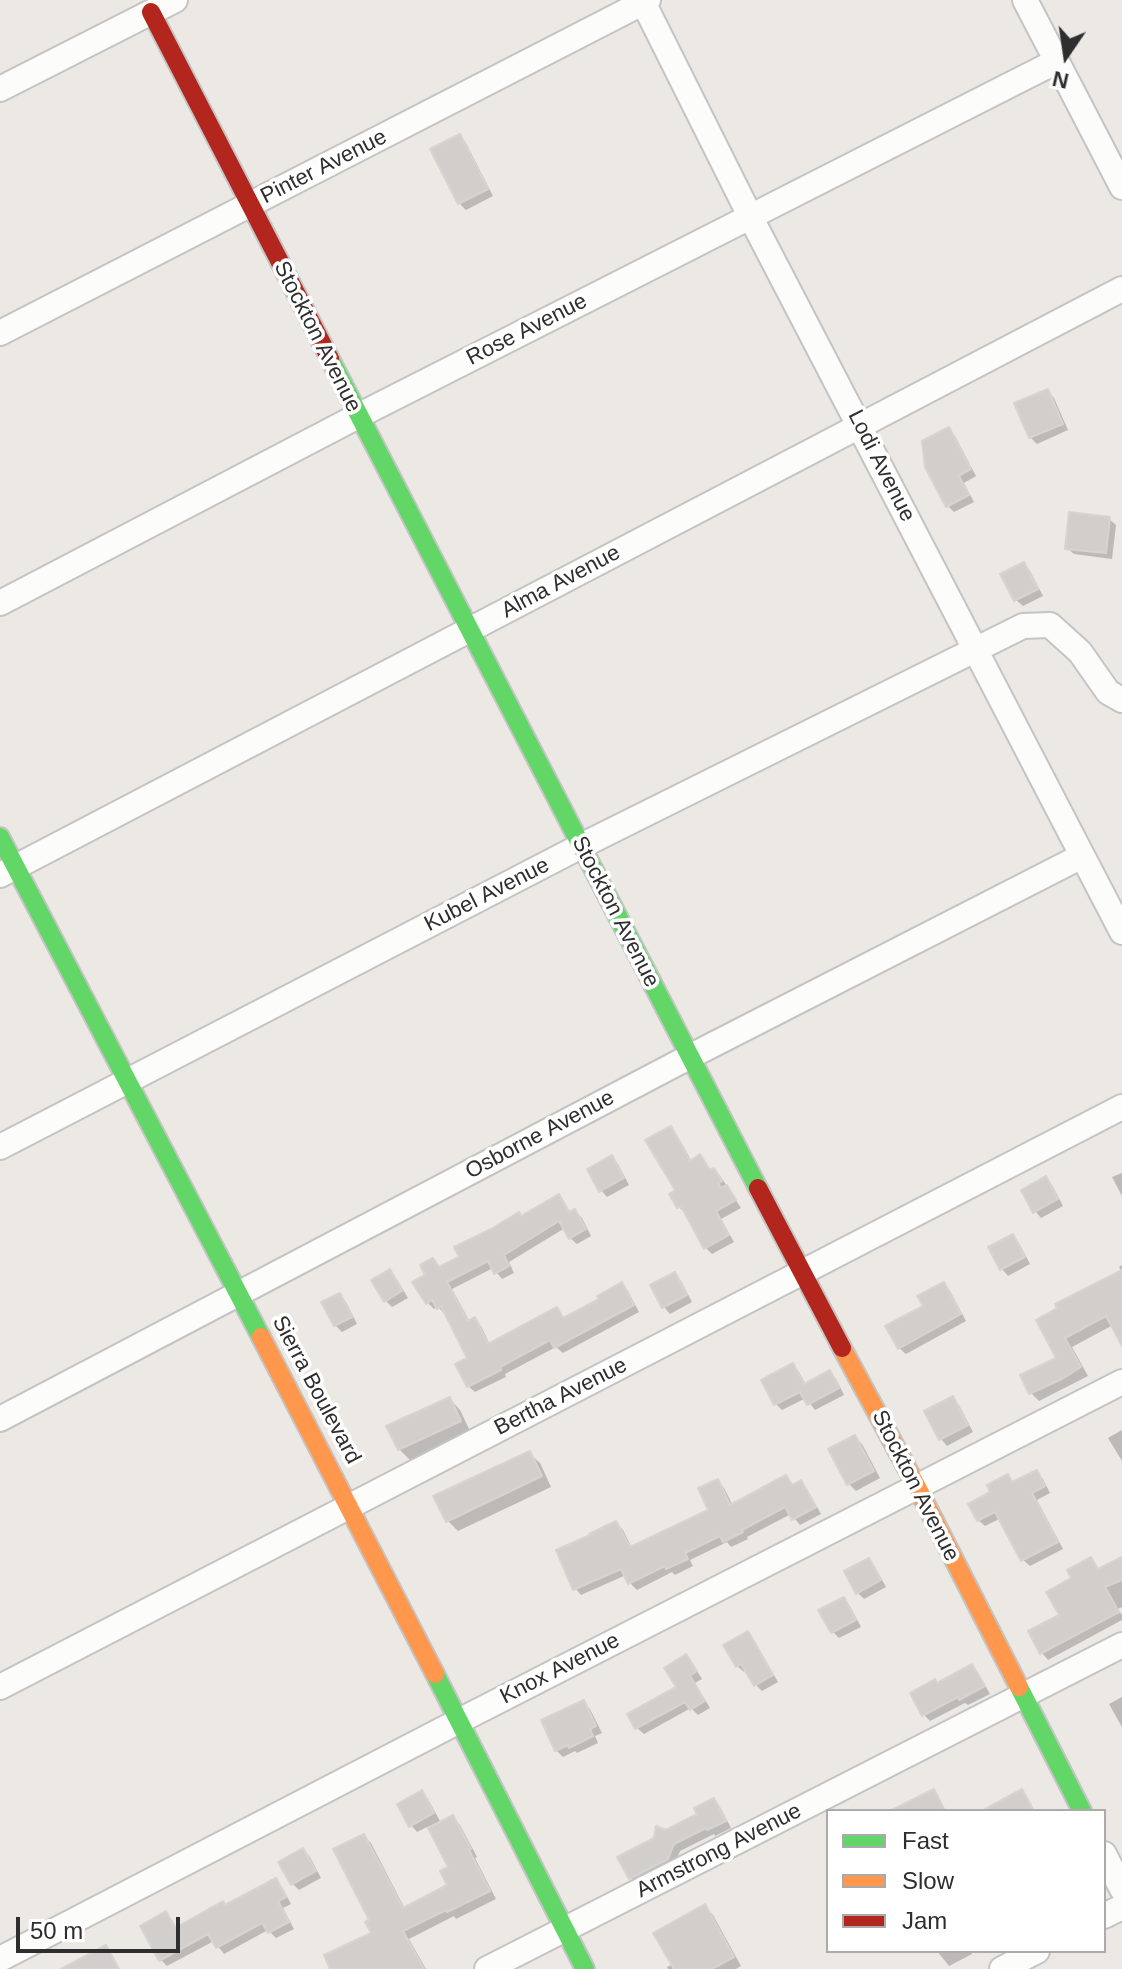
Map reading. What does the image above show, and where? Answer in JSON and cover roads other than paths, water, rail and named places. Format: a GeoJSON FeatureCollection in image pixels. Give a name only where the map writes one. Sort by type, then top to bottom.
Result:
{"type":"FeatureCollection","features":[{"type":"Feature","properties":{"kind":"street"},"geometry":{"type":"LineString","coordinates":[[0,89],[175,0]]}},
{"type":"Feature","properties":{"kind":"street"},"geometry":{"type":"LineString","coordinates":[[1025,0],[1122,187]]}},
{"type":"Feature","properties":{"kind":"street","name":"Pinter Avenue"},"geometry":{"type":"LineString","coordinates":[[0,333],[644,1]]}},
{"type":"Feature","properties":{"kind":"street","name":"Lodi Avenue"},"geometry":{"type":"LineString","coordinates":[[644,1],[750,216],[1122,932]]}},
{"type":"Feature","properties":{"kind":"street","name":"Stockton Avenue"},"geometry":{"type":"LineString","coordinates":[[151,12],[689,1057],[917,1487],[1081,1809]]}},
{"type":"Feature","properties":{"kind":"street","name":"Rose Avenue"},"geometry":{"type":"LineString","coordinates":[[0,603],[358,416],[1057,61]]}},
{"type":"Feature","properties":{"kind":"street","name":"Alma Avenue"},"geometry":{"type":"LineString","coordinates":[[8,871],[1122,289]]}},
{"type":"Feature","properties":{"kind":"street","name":"Kubel Avenue"},"geometry":{"type":"LineString","coordinates":[[0,1147],[581,846],[1023,626],[1050,625],[1080,652],[1108,692],[1122,700]]}},
{"type":"Feature","properties":{"kind":"street","name":"Sierra Boulevard"},"geometry":{"type":"LineString","coordinates":[[0,837],[8,871],[128,1081],[349,1505],[585,1969]]}},
{"type":"Feature","properties":{"kind":"street","name":"Osborne Avenue"},"geometry":{"type":"LineString","coordinates":[[0,1419],[689,1057],[1082,856]]}},
{"type":"Feature","properties":{"kind":"street","name":"Bertha Avenue"},"geometry":{"type":"LineString","coordinates":[[0,1687],[1122,1107]]}},
{"type":"Feature","properties":{"kind":"street","name":"Knox Avenue"},"geometry":{"type":"LineString","coordinates":[[6,1955],[1122,1382]]}},
{"type":"Feature","properties":{"kind":"street","name":"Armstrong Avenue"},"geometry":{"type":"LineString","coordinates":[[487,1969],[1122,1645]]}},
{"type":"Feature","properties":{"kind":"street"},"geometry":{"type":"LineString","coordinates":[[1106,1858],[1122,1889]]}},
{"type":"Feature","properties":{"kind":"street"},"geometry":{"type":"LineString","coordinates":[[1002,1969],[1033,1953]]}}]}
